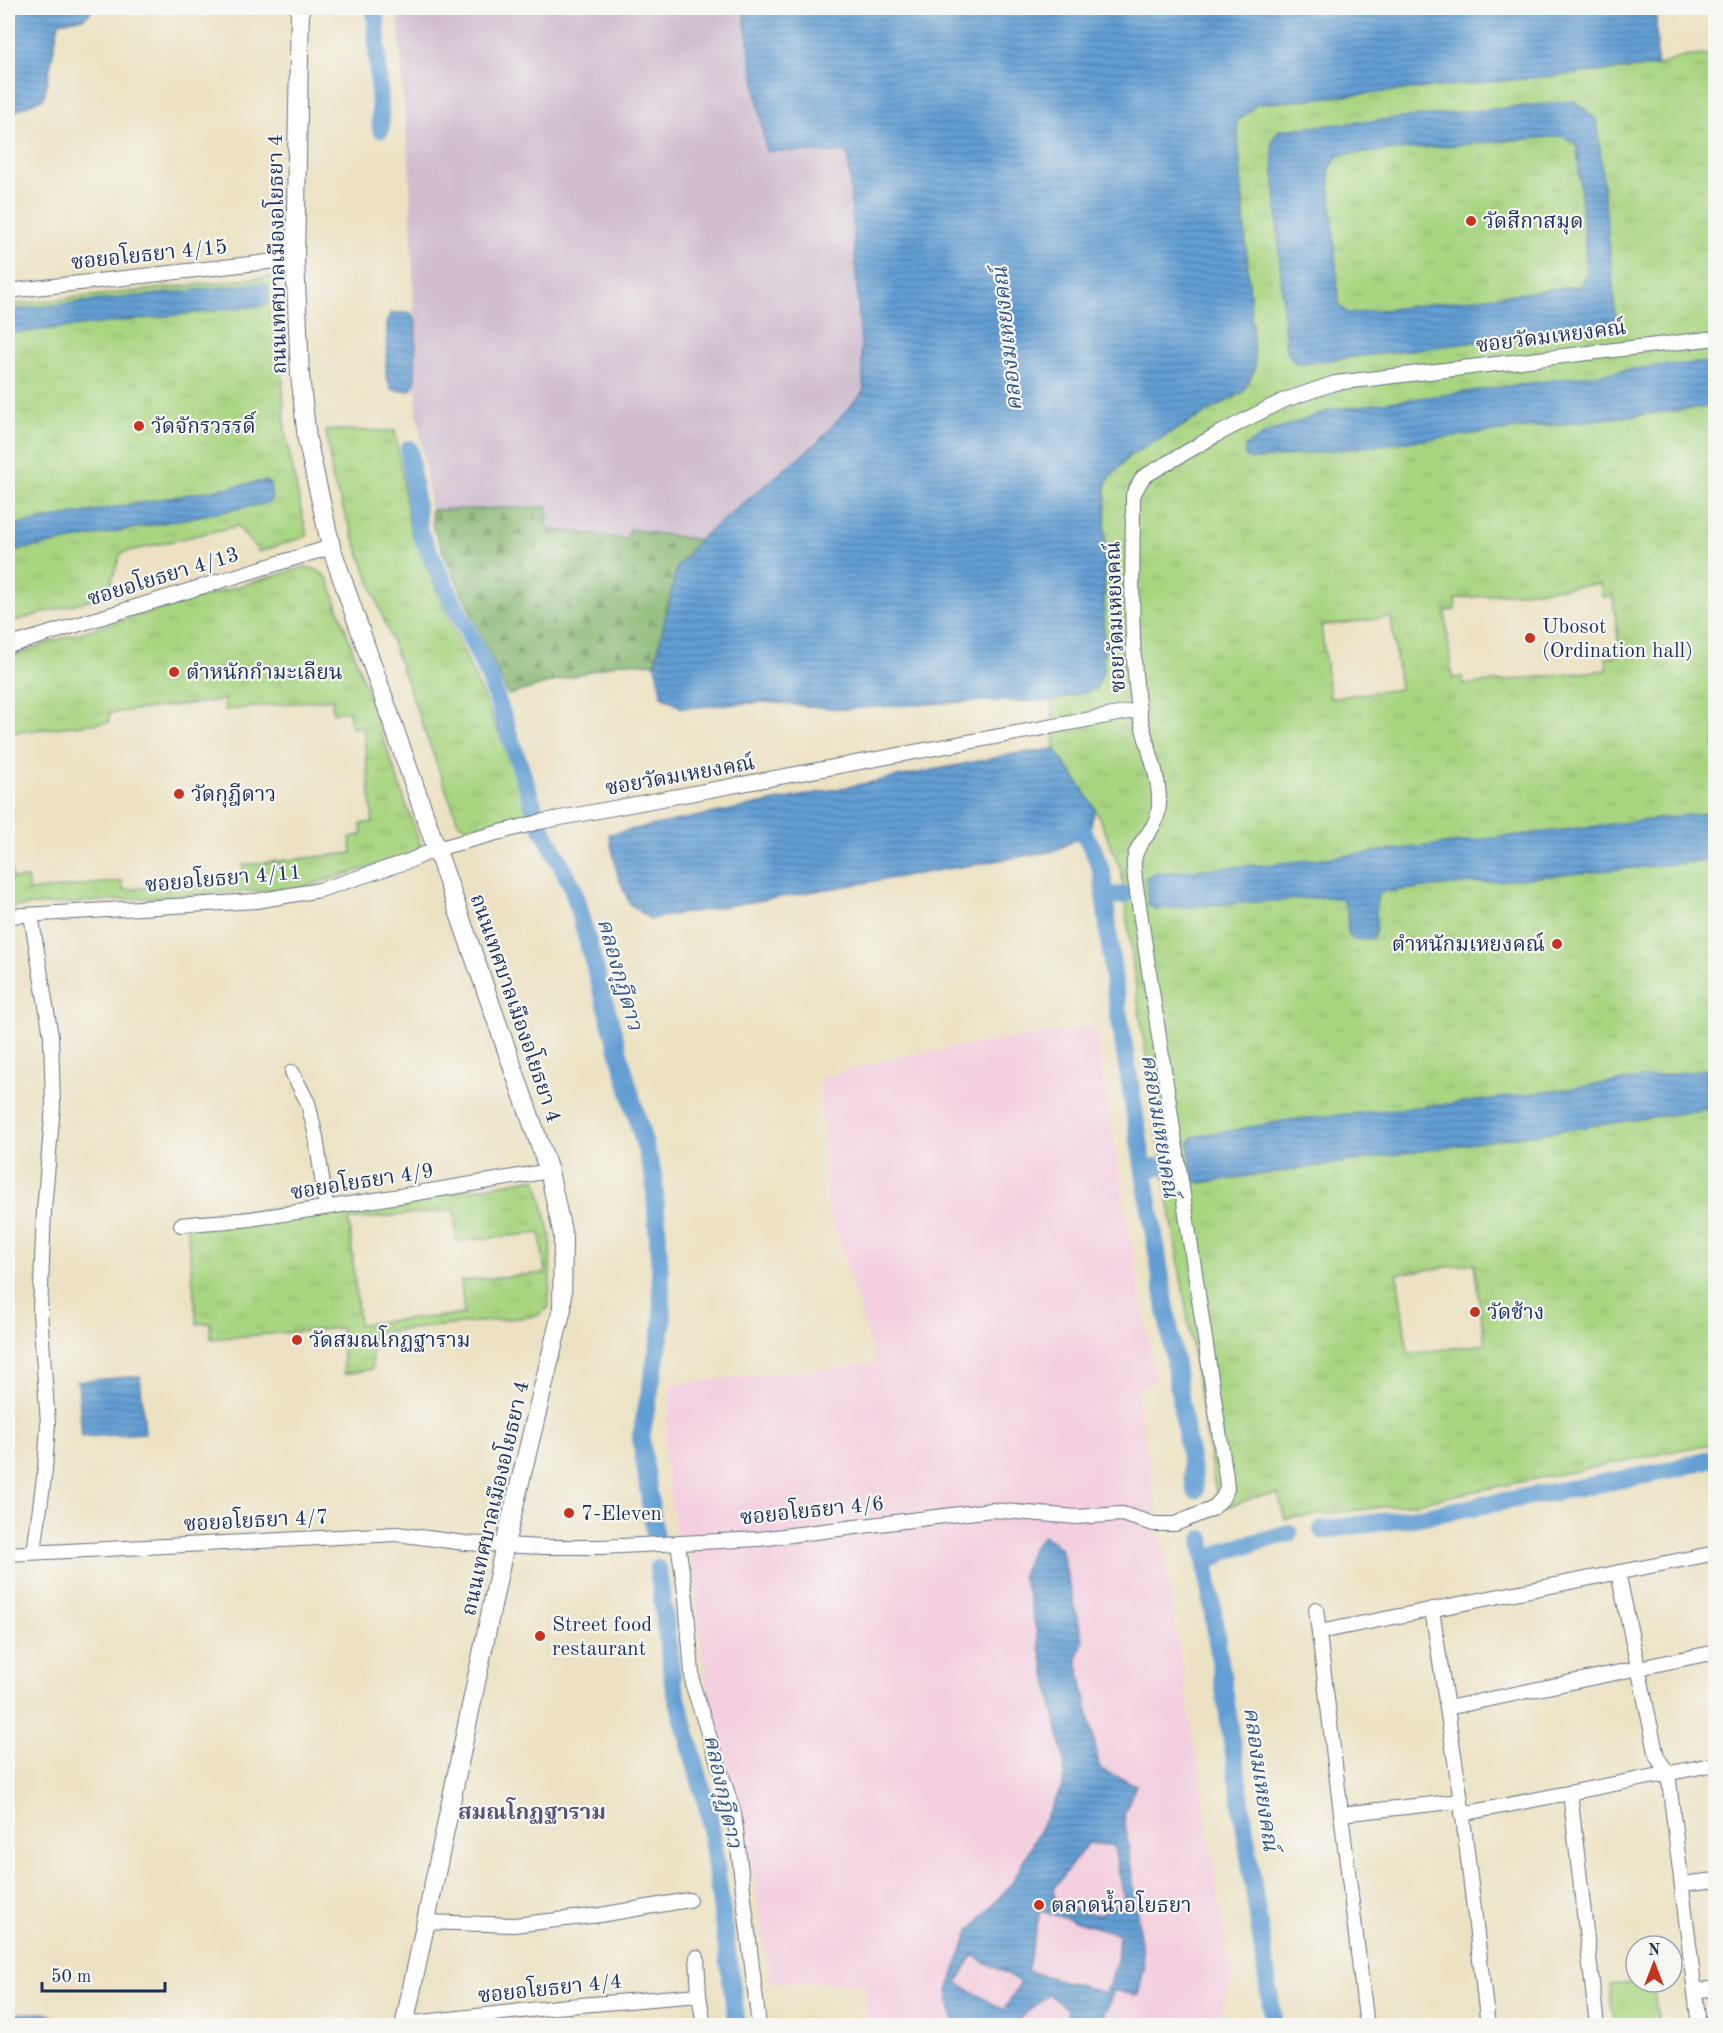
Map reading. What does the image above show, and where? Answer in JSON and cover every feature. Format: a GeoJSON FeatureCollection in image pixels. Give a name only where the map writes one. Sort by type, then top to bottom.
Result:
{"type":"FeatureCollection","features":[{"type":"Feature","properties":{"kind":"street","name":"ถนนเทศบาลเมืองอโยธยา 4"},"geometry":{"type":"LineString","coordinates":[[300,8],[295,259],[300,375],[307,439],[331,547],[549,1171],[563,1236],[562,1309],[522,1482],[505,1544],[404,2025]]}},
{"type":"Feature","properties":{"kind":"street","name":"ซอยอโยธยา 4/15"},"geometry":{"type":"LineString","coordinates":[[8,291],[295,259]]}},
{"type":"Feature","properties":{"kind":"street","name":"ซอยวัดมเหยงคณ์"},"geometry":{"type":"LineString","coordinates":[[436,849],[538,822],[1139,710],[1134,638],[1133,495],[1143,477],[1216,435],[1282,401],[1335,383],[1716,338]]}},
{"type":"Feature","properties":{"kind":"street","name":"ซอยอโยธยา 4/13"},"geometry":{"type":"LineString","coordinates":[[8,646],[331,547]]}},
{"type":"Feature","properties":{"kind":"street","name":"ซอยอโยธยา 4/6"},"geometry":{"type":"LineString","coordinates":[[505,1544],[566,1547],[759,1539],[992,1510],[1077,1517],[1122,1514],[1154,1524],[1175,1524],[1212,1509],[1222,1499],[1227,1489],[1200,1297],[1135,879],[1134,861],[1141,843],[1156,823],[1159,806],[1159,784],[1139,710]]}},
{"type":"Feature","properties":{"kind":"street","name":"ซอยอโยธยา 4/11"},"geometry":{"type":"LineString","coordinates":[[8,916],[256,901],[320,890],[409,861],[436,849]]}},
{"type":"Feature","properties":{"kind":"street"},"geometry":{"type":"LineString","coordinates":[[31,915],[51,1036],[53,1106],[44,1210],[40,1312],[48,1424],[45,1470],[34,1552]]}},
{"type":"Feature","properties":{"kind":"street"},"geometry":{"type":"LineString","coordinates":[[292,1072],[308,1103],[316,1137],[326,1207]]}},
{"type":"Feature","properties":{"kind":"street","name":"ซอยอโยธยา 4/9"},"geometry":{"type":"LineString","coordinates":[[181,1225],[207,1221],[227,1222],[549,1171]]}},
{"type":"Feature","properties":{"kind":"street","name":"ซอยอโยธยา 4/7"},"geometry":{"type":"LineString","coordinates":[[8,1554],[397,1534],[465,1543],[505,1544]]}},
{"type":"Feature","properties":{"kind":"street"},"geometry":{"type":"LineString","coordinates":[[678,1543],[686,1599],[693,1686],[734,1813],[759,2025]]}},
{"type":"Feature","properties":{"kind":"street"},"geometry":{"type":"LineString","coordinates":[[1319,1632],[1716,1553]]}},
{"type":"Feature","properties":{"kind":"street"},"geometry":{"type":"LineString","coordinates":[[1618,1572],[1657,1757],[1668,1773],[1699,2025]]}},
{"type":"Feature","properties":{"kind":"street"},"geometry":{"type":"LineString","coordinates":[[1316,1609],[1368,2025]]}},
{"type":"Feature","properties":{"kind":"street"},"geometry":{"type":"LineString","coordinates":[[1432,1609],[1462,1808],[1488,2025]]}},
{"type":"Feature","properties":{"kind":"street"},"geometry":{"type":"LineString","coordinates":[[1447,1708],[1716,1652]]}},
{"type":"Feature","properties":{"kind":"street"},"geometry":{"type":"LineString","coordinates":[[1341,1814],[1462,1808],[1570,1793],[1716,1764]]}},
{"type":"Feature","properties":{"kind":"street"},"geometry":{"type":"LineString","coordinates":[[1570,1793],[1597,2025]]}},
{"type":"Feature","properties":{"kind":"street"},"geometry":{"type":"LineString","coordinates":[[1682,1884],[1716,1880]]}},
{"type":"Feature","properties":{"kind":"street"},"geometry":{"type":"LineString","coordinates":[[426,1922],[514,1925],[600,1915],[689,1900]]}},
{"type":"Feature","properties":{"kind":"street"},"geometry":{"type":"LineString","coordinates":[[697,1957],[699,1995],[704,2025]]}},
{"type":"Feature","properties":{"kind":"street"},"geometry":{"type":"LineString","coordinates":[[1695,1990],[1716,1988]]}},
{"type":"Feature","properties":{"kind":"street","name":"ซอยอโยธยา 4/4"},"geometry":{"type":"LineString","coordinates":[[404,2025],[557,2007],[699,1995]]}},
{"type":"Feature","properties":{"kind":"shaded area"},"geometry":{"type":"Polygon","coordinates":[[[397,8],[743,8],[766,151],[848,153],[864,391],[819,441],[699,540],[630,529],[627,539],[547,529],[548,507],[431,510],[417,412],[410,181],[397,8]]]}},
{"type":"Feature","properties":{"kind":"shaded area"},"geometry":{"type":"Polygon","coordinates":[[[1094,1026],[1155,1382],[1137,1388],[1232,1978],[1216,2025],[867,2025],[865,1984],[770,1982],[752,1869],[708,1702],[689,1533],[676,1534],[664,1455],[671,1384],[876,1363],[828,1205],[819,1078],[904,1056],[1094,1026]]]}},
{"type":"Feature","properties":{"kind":"green space"},"geometry":{"type":"Polygon","coordinates":[[[1715,54],[1715,1443],[1416,1503],[1285,1519],[1278,1494],[1255,1497],[1220,1510],[1163,1166],[1137,996],[1121,870],[1095,808],[1055,749],[1052,701],[1095,689],[1103,673],[1106,483],[1129,456],[1243,392],[1255,369],[1237,122],[1257,104],[1657,66],[1682,57],[1715,54]],[[1600,584],[1455,599],[1456,610],[1445,611],[1452,678],[1463,677],[1464,685],[1607,670],[1606,658],[1620,656],[1613,597],[1602,597],[1600,584]],[[1391,617],[1321,626],[1330,698],[1400,689],[1391,617]],[[1474,1263],[1397,1274],[1408,1354],[1485,1344],[1474,1263]]]}},
{"type":"Feature","properties":{"kind":"green space"},"geometry":{"type":"Polygon","coordinates":[[[278,276],[285,433],[307,536],[259,552],[237,526],[121,553],[107,595],[8,623],[8,305],[278,276]]]}},
{"type":"Feature","properties":{"kind":"green space"},"geometry":{"type":"Polygon","coordinates":[[[326,430],[395,431],[410,529],[534,814],[466,827],[458,822],[333,481],[326,430]]]}},
{"type":"Feature","properties":{"kind":"green space"},"geometry":{"type":"Polygon","coordinates":[[[548,507],[547,529],[627,539],[630,529],[699,540],[677,568],[655,664],[622,662],[508,695],[433,529],[431,510],[548,507]]]}},
{"type":"Feature","properties":{"kind":"green space"},"geometry":{"type":"Polygon","coordinates":[[[305,567],[318,570],[328,579],[421,847],[416,854],[299,888],[8,907],[8,867],[11,867],[13,879],[27,878],[29,891],[122,881],[124,890],[244,877],[243,865],[352,853],[350,837],[362,835],[361,824],[373,822],[363,727],[351,728],[349,711],[333,713],[332,699],[225,710],[224,700],[109,713],[109,722],[9,733],[8,747],[8,658],[56,640],[305,567]]]}},
{"type":"Feature","properties":{"kind":"green space"},"geometry":{"type":"Polygon","coordinates":[[[536,1178],[551,1236],[549,1307],[537,1316],[373,1333],[372,1369],[344,1374],[341,1328],[211,1339],[210,1323],[197,1324],[186,1216],[426,1198],[536,1178]],[[454,1210],[349,1220],[359,1324],[464,1314],[461,1281],[545,1273],[540,1233],[457,1241],[454,1210]]]}},
{"type":"Feature","properties":{"kind":"green space"},"geometry":{"type":"Polygon","coordinates":[[[1624,1984],[1624,1994],[1654,1994],[1658,2025],[1615,2025],[1610,1985],[1624,1984]]]}},
{"type":"Feature","properties":{"kind":"water"},"geometry":{"type":"Polygon","coordinates":[[[8,8],[91,8],[91,12],[84,18],[59,22],[44,98],[8,114],[8,8]]]}},
{"type":"Feature","properties":{"kind":"water"},"geometry":{"type":"Polygon","coordinates":[[[743,8],[1656,8],[1657,66],[1257,104],[1237,122],[1255,369],[1243,392],[1129,456],[1106,483],[1103,673],[1095,689],[1052,701],[982,701],[842,709],[765,702],[682,708],[662,696],[655,664],[677,568],[699,540],[819,441],[864,391],[848,153],[766,151],[743,8]]]}},
{"type":"Feature","properties":{"kind":"water"},"geometry":{"type":"Polygon","coordinates":[[[1575,101],[1597,120],[1616,320],[1605,326],[1297,364],[1286,351],[1272,141],[1279,130],[1575,101]],[[1564,136],[1339,155],[1329,170],[1339,305],[1349,314],[1581,286],[1587,273],[1577,146],[1564,136]]]}},
{"type":"Feature","properties":{"kind":"water"},"geometry":{"type":"Polygon","coordinates":[[[264,283],[268,286],[269,301],[266,305],[8,334],[8,310],[264,283]]]}},
{"type":"Feature","properties":{"kind":"water"},"geometry":{"type":"Polygon","coordinates":[[[391,313],[411,313],[416,322],[415,384],[410,391],[392,390],[386,376],[387,321],[391,313]]]}},
{"type":"Feature","properties":{"kind":"water"},"geometry":{"type":"Polygon","coordinates":[[[1704,363],[1712,369],[1713,400],[1706,407],[1250,460],[1245,456],[1245,447],[1267,433],[1331,410],[1666,365],[1704,363]]]}},
{"type":"Feature","properties":{"kind":"water"},"geometry":{"type":"Polygon","coordinates":[[[265,481],[270,484],[272,498],[268,503],[8,552],[8,526],[265,481]]]}},
{"type":"Feature","properties":{"kind":"water"},"geometry":{"type":"Polygon","coordinates":[[[1055,749],[1095,808],[1089,833],[1054,851],[650,919],[630,904],[618,876],[609,834],[1014,754],[1055,749]]]}},
{"type":"Feature","properties":{"kind":"water"},"geometry":{"type":"Polygon","coordinates":[[[1715,812],[1715,860],[1381,892],[1376,903],[1376,927],[1373,938],[1355,940],[1348,934],[1347,910],[1343,900],[1330,897],[1155,909],[1148,904],[1146,878],[1153,873],[1274,864],[1715,812]]]}},
{"type":"Feature","properties":{"kind":"water"},"geometry":{"type":"Polygon","coordinates":[[[1715,1068],[1715,1108],[1201,1183],[1194,1180],[1188,1144],[1193,1137],[1290,1120],[1486,1100],[1715,1068]]]}},
{"type":"Feature","properties":{"kind":"water"},"geometry":{"type":"Polygon","coordinates":[[[140,1376],[145,1433],[82,1437],[78,1381],[140,1376]]]}},
{"type":"Feature","properties":{"kind":"water"},"geometry":{"type":"Polygon","coordinates":[[[1044,1535],[1061,1549],[1083,1641],[1077,1659],[1100,1769],[1136,1785],[1124,1814],[1144,1968],[1138,1996],[1114,1990],[1101,2025],[1065,2025],[1068,2010],[1049,1994],[1012,2025],[977,2025],[953,2021],[948,1991],[969,1932],[1012,1883],[1063,1785],[1065,1762],[1029,1597],[1022,1576],[1033,1547],[1044,1535]],[[1088,1843],[1053,1889],[1056,1904],[1099,1915],[1124,1899],[1114,1846],[1088,1843]],[[1040,1911],[1027,1971],[1106,1993],[1117,1962],[1119,1934],[1040,1911]],[[973,1955],[957,1983],[1004,2010],[1021,1982],[973,1955]]]}},
{"type":"Feature","properties":{"kind":"water"},"geometry":{"type":"Polygon","coordinates":[[[48,2013],[56,2019],[57,2025],[8,2025],[8,2014],[48,2013]]]}},
{"type":"Feature","properties":{"kind":"waterway","name":"คลองกุฎีดาว"},"geometry":{"type":"LineString","coordinates":[[375,8],[381,129]]}},
{"type":"Feature","properties":{"kind":"waterway","name":"คลองกุฎีดาว"},"geometry":{"type":"LineString","coordinates":[[409,449],[419,531],[489,676],[539,822],[572,886],[654,1178],[663,1321],[641,1437],[655,1537]]}},
{"type":"Feature","properties":{"kind":"waterway","name":"คลองมเหยงคณ์"},"geometry":{"type":"LineString","coordinates":[[1073,816],[1093,849],[1102,873],[1114,984],[1195,1490]]}},
{"type":"Feature","properties":{"kind":"waterway"},"geometry":{"type":"LineString","coordinates":[[1104,896],[1124,895]]}},
{"type":"Feature","properties":{"kind":"waterway"},"geometry":{"type":"LineString","coordinates":[[1144,1169],[1163,1166]]}},
{"type":"Feature","properties":{"kind":"waterway"},"geometry":{"type":"LineString","coordinates":[[1322,1530],[1419,1517],[1667,1471],[1716,1457]]}},
{"type":"Feature","properties":{"kind":"waterway"},"geometry":{"type":"LineString","coordinates":[[1206,1563],[1225,1551],[1289,1533]]}},
{"type":"Feature","properties":{"kind":"waterway","name":"คลองมเหยงคณ์"},"geometry":{"type":"LineString","coordinates":[[1202,1539],[1274,2026]]}},
{"type":"Feature","properties":{"kind":"waterway","name":"คลองกุฎีดาว"},"geometry":{"type":"LineString","coordinates":[[658,1569],[673,1683],[709,1814],[737,2026]]}},
{"type":"Feature","properties":{"kind":"place","name":"วัดสีกาสมุด"},"geometry":{"type":"Point","coordinates":[1471,221]}},
{"type":"Feature","properties":{"kind":"place","name":"วัดจักรวรรดิ์"},"geometry":{"type":"Point","coordinates":[139,426]}},
{"type":"Feature","properties":{"kind":"place","name":"Ubosot (Ordination hall)"},"geometry":{"type":"Point","coordinates":[1530,638]}},
{"type":"Feature","properties":{"kind":"place","name":"ตำหนักกำมะเลียน"},"geometry":{"type":"Point","coordinates":[174,672]}},
{"type":"Feature","properties":{"kind":"place","name":"วัดกุฎีดาว"},"geometry":{"type":"Point","coordinates":[179,794]}},
{"type":"Feature","properties":{"kind":"place","name":"ตำหนักมเหยงคณ์"},"geometry":{"type":"Point","coordinates":[1557,944]}},
{"type":"Feature","properties":{"kind":"place","name":"วัดช้าง"},"geometry":{"type":"Point","coordinates":[1475,1312]}},
{"type":"Feature","properties":{"kind":"place","name":"วัดสมณโกฏฐาราม"},"geometry":{"type":"Point","coordinates":[297,1340]}},
{"type":"Feature","properties":{"kind":"place","name":"7-Eleven"},"geometry":{"type":"Point","coordinates":[569,1513]}},
{"type":"Feature","properties":{"kind":"place","name":"Street food restaurant"},"geometry":{"type":"Point","coordinates":[540,1636]}},
{"type":"Feature","properties":{"kind":"place","name":"ตลาดน้ำอโยธยา"},"geometry":{"type":"Point","coordinates":[1039,1905]}},
{"type":"Feature","properties":{"kind":"district","name":"สมณโกฏฐาราม"},"geometry":{"type":"Point","coordinates":[532,1811]}}]}
